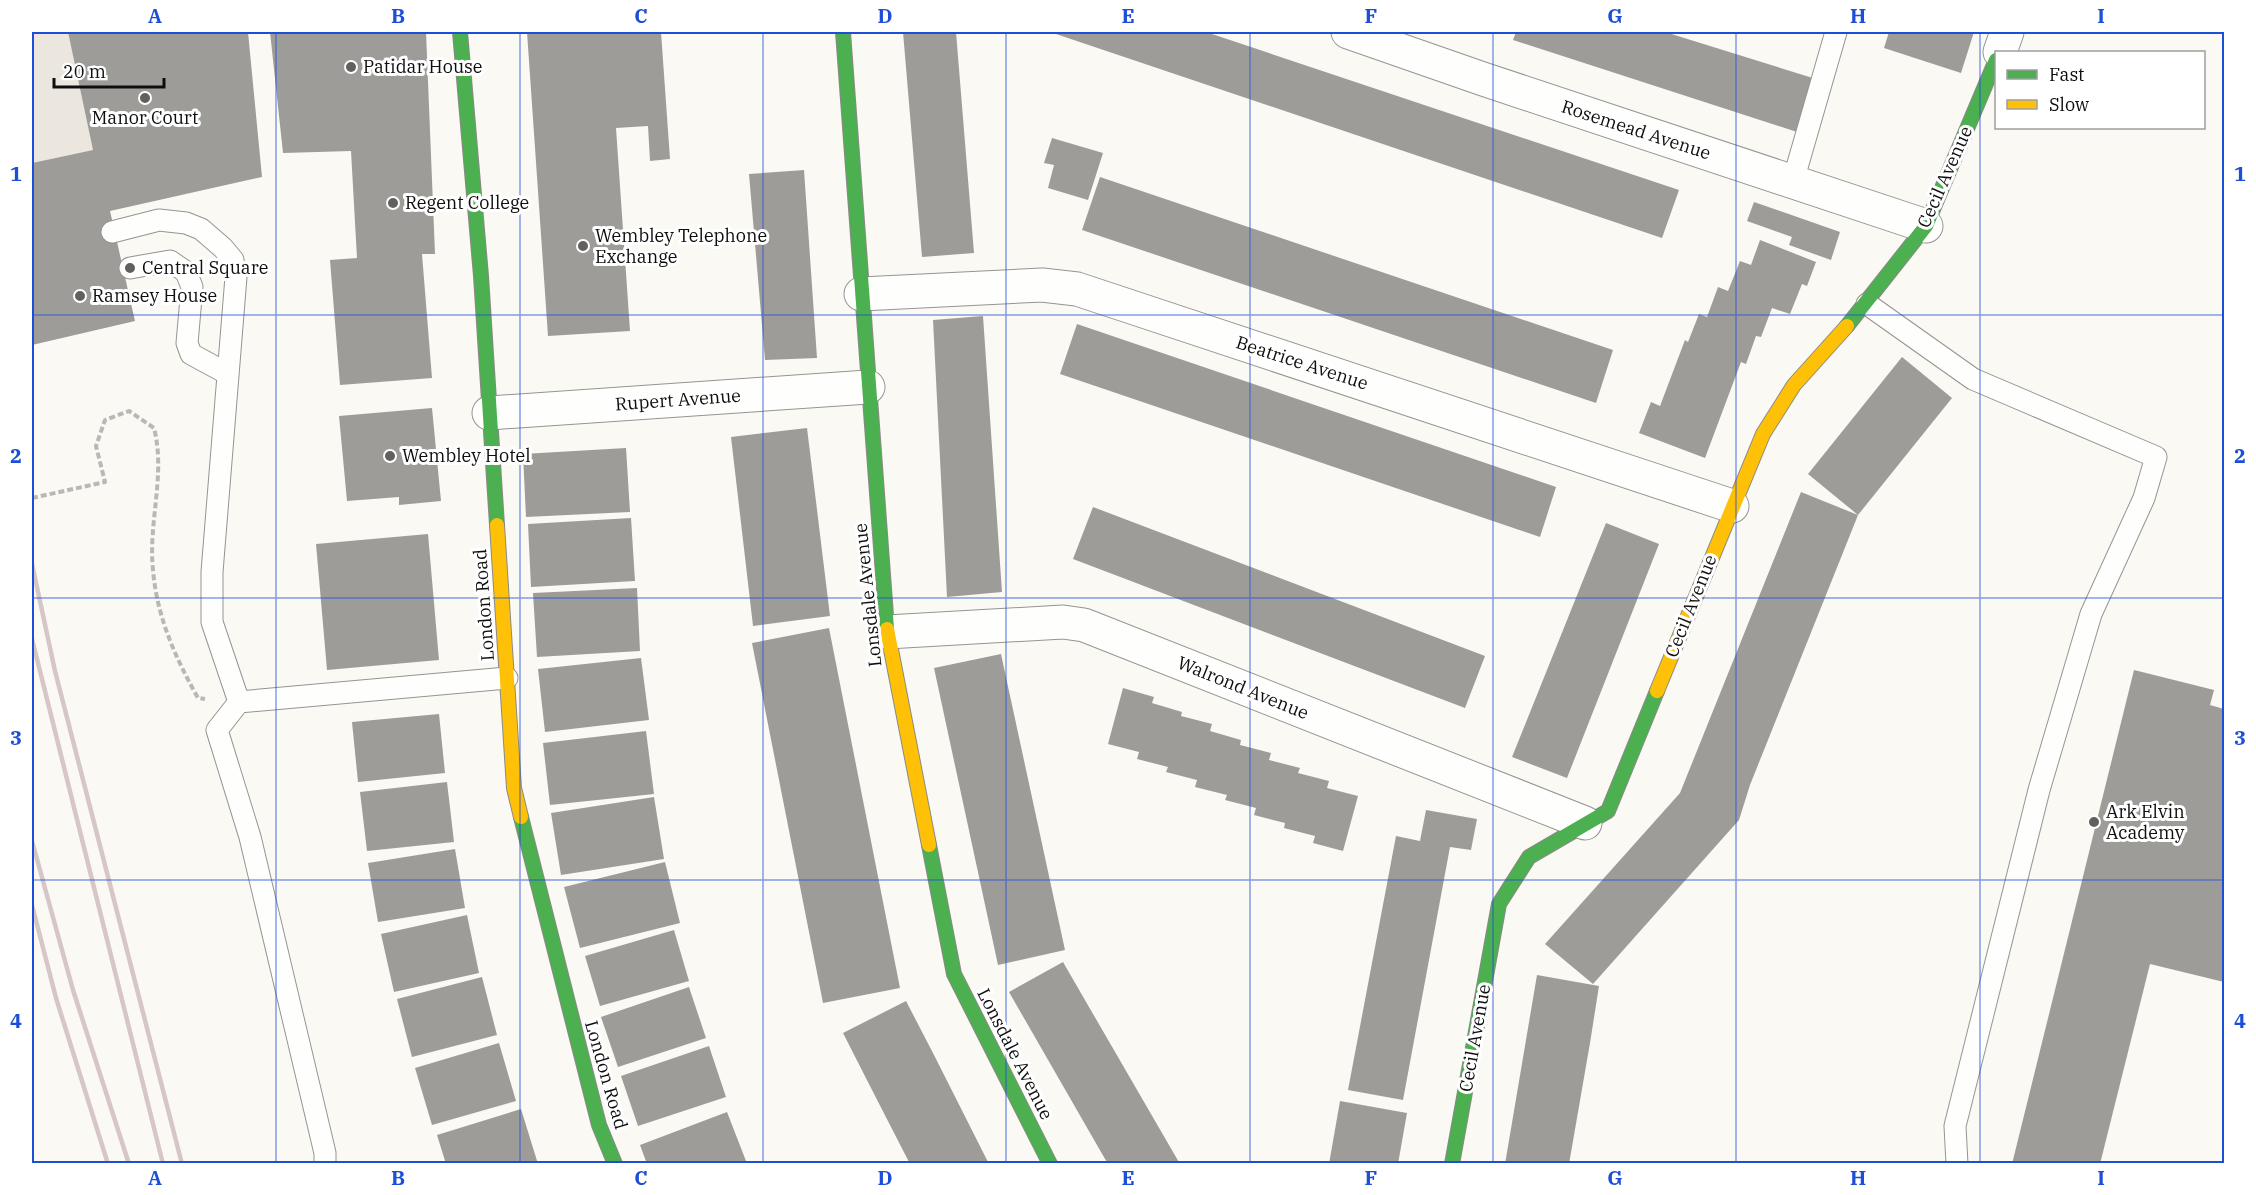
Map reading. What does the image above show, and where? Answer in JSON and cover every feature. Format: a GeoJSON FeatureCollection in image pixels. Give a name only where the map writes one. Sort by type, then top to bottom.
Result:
{"type":"FeatureCollection","features":[{"type":"Feature","properties":{"kind":"street","name":"London Road"},"geometry":{"type":"LineString","coordinates":[[460,32],[481,276],[514,788],[599,1125],[615,1164]]}},
{"type":"Feature","properties":{"kind":"street","name":"Lonsdale Avenue"},"geometry":{"type":"LineString","coordinates":[[843,32],[867,387],[887,632],[954,974],[1050,1164]]}},
{"type":"Feature","properties":{"kind":"street","name":"Rosemead Avenue"},"geometry":{"type":"LineString","coordinates":[[1348,32],[1926,226]]}},
{"type":"Feature","properties":{"kind":"street"},"geometry":{"type":"LineString","coordinates":[[2000,51],[2007,32]]}},
{"type":"Feature","properties":{"kind":"street","name":"Cecil Avenue"},"geometry":{"type":"LineString","coordinates":[[1452,1164],[1498,904],[1529,858],[1608,810],[1763,434],[1794,385],[1867,304],[1926,226],[1995,62]]}},
{"type":"Feature","properties":{"kind":"street","name":"Beatrice Avenue"},"geometry":{"type":"LineString","coordinates":[[861,294],[1042,285],[1077,289],[1732,506]]}},
{"type":"Feature","properties":{"kind":"street","name":"Rupert Avenue"},"geometry":{"type":"LineString","coordinates":[[489,413],[867,387]]}},
{"type":"Feature","properties":{"kind":"street","name":"Walrond Avenue"},"geometry":{"type":"LineString","coordinates":[[887,632],[1063,622],[1084,625],[1585,823]]}},
{"type":"Feature","properties":{"kind":"lane"},"geometry":{"type":"LineString","coordinates":[[1793,181],[1836,32]]}},
{"type":"Feature","properties":{"kind":"lane"},"geometry":{"type":"LineString","coordinates":[[112,232],[159,220],[172,220],[201,229],[233,260],[236,277],[212,572],[212,622],[239,702]]}},
{"type":"Feature","properties":{"kind":"lane"},"geometry":{"type":"LineString","coordinates":[[130,268],[171,261],[186,272],[192,287],[187,343],[191,354],[228,374]]}},
{"type":"Feature","properties":{"kind":"lane"},"geometry":{"type":"LineString","coordinates":[[1867,304],[1972,379],[2156,457],[2144,498],[2091,614],[2039,790],[1955,1126],[1957,1164]]}},
{"type":"Feature","properties":{"kind":"lane"},"geometry":{"type":"LineString","coordinates":[[325,1164],[325,1153],[250,837],[217,730],[239,702],[507,678]]}},
{"type":"Feature","properties":{"kind":"path"},"geometry":{"type":"LineString","coordinates":[[32,498],[105,482],[96,446],[105,420],[129,411],[154,428],[159,450],[152,568],[164,631],[198,698],[239,702]]}},
{"type":"Feature","properties":{"kind":"shaded area"},"geometry":{"type":"Polygon","coordinates":[[[32,32],[68,32],[93,150],[32,163],[32,32]]]}},
{"type":"Feature","properties":{"kind":"building"},"geometry":{"type":"Polygon","coordinates":[[[68,32],[248,32],[262,177],[110,211],[135,321],[32,345],[32,163],[93,150],[68,32]]]}},
{"type":"Feature","properties":{"kind":"building"},"geometry":{"type":"Polygon","coordinates":[[[270,32],[426,32],[435,254],[422,254],[432,378],[340,385],[330,260],[357,258],[351,151],[283,153],[270,32]]]}},
{"type":"Feature","properties":{"kind":"building","name":"Wembley Telephone Exchange"},"geometry":{"type":"Polygon","coordinates":[[[527,32],[661,32],[670,159],[650,161],[648,126],[616,128],[630,331],[548,336],[527,32]]]}},
{"type":"Feature","properties":{"kind":"building"},"geometry":{"type":"Polygon","coordinates":[[[903,32],[956,32],[974,253],[922,257],[903,32]]]}},
{"type":"Feature","properties":{"kind":"building"},"geometry":{"type":"Polygon","coordinates":[[[1050,32],[1206,32],[1679,190],[1662,238],[1050,32]]]}},
{"type":"Feature","properties":{"kind":"building"},"geometry":{"type":"Polygon","coordinates":[[[1516,32],[1665,32],[1816,79],[1800,133],[1513,40],[1516,32]]]}},
{"type":"Feature","properties":{"kind":"building"},"geometry":{"type":"Polygon","coordinates":[[[1889,32],[1974,32],[1961,73],[1884,48],[1889,32]]]}},
{"type":"Feature","properties":{"kind":"building"},"geometry":{"type":"Polygon","coordinates":[[[1052,138],[1103,153],[1088,200],[1048,188],[1054,165],[1044,163],[1052,138]]]}},
{"type":"Feature","properties":{"kind":"building"},"geometry":{"type":"Polygon","coordinates":[[[804,170],[817,358],[765,360],[749,174],[804,170]]]}},
{"type":"Feature","properties":{"kind":"building"},"geometry":{"type":"Polygon","coordinates":[[[1100,177],[1613,350],[1596,403],[1082,230],[1100,177]]]}},
{"type":"Feature","properties":{"kind":"building"},"geometry":{"type":"Polygon","coordinates":[[[1754,202],[1840,232],[1831,260],[1789,245],[1792,237],[1747,221],[1754,202]]]}},
{"type":"Feature","properties":{"kind":"building"},"geometry":{"type":"Polygon","coordinates":[[[1760,240],[1816,262],[1807,286],[1802,284],[1790,314],[1772,308],[1761,337],[1756,336],[1746,364],[1741,362],[1705,458],[1639,433],[1651,402],[1660,406],[1685,340],[1688,342],[1699,314],[1707,317],[1718,287],[1728,291],[1740,261],[1751,265],[1760,240]]]}},
{"type":"Feature","properties":{"kind":"building"},"geometry":{"type":"Polygon","coordinates":[[[983,316],[1002,592],[947,597],[933,320],[983,316]]]}},
{"type":"Feature","properties":{"kind":"building"},"geometry":{"type":"Polygon","coordinates":[[[1077,324],[1556,487],[1540,537],[1060,374],[1077,324]]]}},
{"type":"Feature","properties":{"kind":"building"},"geometry":{"type":"Polygon","coordinates":[[[1902,357],[1952,398],[1858,515],[1808,474],[1902,357]]]}},
{"type":"Feature","properties":{"kind":"building","name":"Wembley Hotel"},"geometry":{"type":"Polygon","coordinates":[[[432,408],[441,501],[399,505],[399,497],[347,501],[339,416],[432,408]]]}},
{"type":"Feature","properties":{"kind":"building"},"geometry":{"type":"Polygon","coordinates":[[[807,428],[830,616],[753,626],[731,437],[807,428]]]}},
{"type":"Feature","properties":{"kind":"building"},"geometry":{"type":"Polygon","coordinates":[[[626,448],[630,512],[526,517],[523,454],[626,448]]]}},
{"type":"Feature","properties":{"kind":"building"},"geometry":{"type":"Polygon","coordinates":[[[1801,492],[1858,515],[1750,785],[1739,820],[1593,984],[1545,944],[1680,793],[1801,492]]]}},
{"type":"Feature","properties":{"kind":"building"},"geometry":{"type":"Polygon","coordinates":[[[1093,507],[1485,656],[1465,708],[1073,559],[1093,507]]]}},
{"type":"Feature","properties":{"kind":"building"},"geometry":{"type":"Polygon","coordinates":[[[631,518],[635,581],[531,587],[528,524],[631,518]]]}},
{"type":"Feature","properties":{"kind":"building"},"geometry":{"type":"Polygon","coordinates":[[[1606,523],[1659,544],[1567,778],[1512,757],[1606,523]]]}},
{"type":"Feature","properties":{"kind":"building"},"geometry":{"type":"Polygon","coordinates":[[[428,534],[439,660],[327,670],[316,544],[428,534]]]}},
{"type":"Feature","properties":{"kind":"building"},"geometry":{"type":"Polygon","coordinates":[[[637,588],[640,651],[537,657],[533,593],[637,588]]]}},
{"type":"Feature","properties":{"kind":"building"},"geometry":{"type":"Polygon","coordinates":[[[829,628],[900,988],[823,1003],[752,643],[829,628]]]}},
{"type":"Feature","properties":{"kind":"building"},"geometry":{"type":"Polygon","coordinates":[[[1001,654],[1065,950],[998,965],[934,668],[1001,654]]]}},
{"type":"Feature","properties":{"kind":"building"},"geometry":{"type":"Polygon","coordinates":[[[641,658],[649,720],[545,732],[538,669],[641,658]]]}},
{"type":"Feature","properties":{"kind":"building"},"geometry":{"type":"Polygon","coordinates":[[[2134,670],[2214,690],[2210,705],[2224,709],[2224,982],[2150,964],[2100,1164],[2012,1164],[2134,670]]]}},
{"type":"Feature","properties":{"kind":"building"},"geometry":{"type":"Polygon","coordinates":[[[1123,688],[1154,697],[1152,703],[1182,712],[1181,716],[1212,724],[1210,731],[1241,740],[1240,745],[1271,753],[1269,760],[1300,768],[1298,773],[1329,781],[1327,788],[1358,796],[1343,851],[1313,843],[1315,836],[1284,828],[1285,823],[1254,815],[1256,808],[1225,800],[1227,795],[1195,787],[1197,780],[1166,772],[1168,767],[1137,759],[1139,752],[1108,744],[1123,688]]]}},
{"type":"Feature","properties":{"kind":"building"},"geometry":{"type":"Polygon","coordinates":[[[439,714],[445,773],[358,782],[352,722],[439,714]]]}},
{"type":"Feature","properties":{"kind":"building"},"geometry":{"type":"Polygon","coordinates":[[[646,731],[654,794],[550,805],[543,743],[646,731]]]}},
{"type":"Feature","properties":{"kind":"building"},"geometry":{"type":"Polygon","coordinates":[[[447,782],[454,842],[367,851],[360,792],[447,782]]]}},
{"type":"Feature","properties":{"kind":"building"},"geometry":{"type":"Polygon","coordinates":[[[654,797],[664,859],[561,875],[551,813],[654,797]]]}},
{"type":"Feature","properties":{"kind":"building"},"geometry":{"type":"Polygon","coordinates":[[[1426,810],[1477,819],[1471,850],[1450,847],[1403,1100],[1348,1090],[1396,836],[1420,841],[1426,810]]]}},
{"type":"Feature","properties":{"kind":"building"},"geometry":{"type":"Polygon","coordinates":[[[455,849],[465,908],[378,922],[368,863],[455,849]]]}},
{"type":"Feature","properties":{"kind":"building"},"geometry":{"type":"Polygon","coordinates":[[[665,862],[680,923],[580,948],[564,887],[665,862]]]}},
{"type":"Feature","properties":{"kind":"building"},"geometry":{"type":"Polygon","coordinates":[[[467,915],[479,973],[394,992],[381,934],[467,915]]]}},
{"type":"Feature","properties":{"kind":"building"},"geometry":{"type":"Polygon","coordinates":[[[674,930],[689,981],[600,1006],[585,956],[674,930]]]}},
{"type":"Feature","properties":{"kind":"building"},"geometry":{"type":"Polygon","coordinates":[[[1063,962],[1180,1164],[1108,1164],[1101,1152],[1009,992],[1063,962]]]}},
{"type":"Feature","properties":{"kind":"building"},"geometry":{"type":"Polygon","coordinates":[[[1537,975],[1599,986],[1590,1043],[1569,1164],[1505,1164],[1537,975]]]}},
{"type":"Feature","properties":{"kind":"building"},"geometry":{"type":"Polygon","coordinates":[[[482,977],[497,1035],[412,1057],[397,999],[482,977]]]}},
{"type":"Feature","properties":{"kind":"building"},"geometry":{"type":"Polygon","coordinates":[[[689,987],[706,1038],[618,1067],[601,1017],[689,987]]]}},
{"type":"Feature","properties":{"kind":"building"},"geometry":{"type":"Polygon","coordinates":[[[906,1001],[989,1164],[910,1164],[871,1088],[843,1033],[906,1001]]]}},
{"type":"Feature","properties":{"kind":"building"},"geometry":{"type":"Polygon","coordinates":[[[499,1043],[516,1101],[432,1125],[415,1068],[499,1043]]]}},
{"type":"Feature","properties":{"kind":"building"},"geometry":{"type":"Polygon","coordinates":[[[709,1046],[726,1097],[638,1126],[621,1076],[709,1046]]]}},
{"type":"Feature","properties":{"kind":"building"},"geometry":{"type":"Polygon","coordinates":[[[1340,1101],[1407,1113],[1398,1164],[1329,1164],[1340,1101]]]}},
{"type":"Feature","properties":{"kind":"building"},"geometry":{"type":"Polygon","coordinates":[[[521,1109],[538,1164],[446,1164],[437,1135],[521,1109]]]}},
{"type":"Feature","properties":{"kind":"building"},"geometry":{"type":"Polygon","coordinates":[[[727,1112],[746,1161],[740,1164],[647,1164],[640,1145],[727,1112]]]}},
{"type":"Feature","properties":{"kind":"railway"},"geometry":{"type":"LineString","coordinates":[[32,564],[55,671],[182,1164]]}},
{"type":"Feature","properties":{"kind":"railway"},"geometry":{"type":"LineString","coordinates":[[32,639],[163,1164]]}},
{"type":"Feature","properties":{"kind":"railway"},"geometry":{"type":"LineString","coordinates":[[32,841],[73,990],[129,1164]]}},
{"type":"Feature","properties":{"kind":"railway"},"geometry":{"type":"LineString","coordinates":[[32,905],[56,998],[108,1164]]}},
{"type":"Feature","properties":{"kind":"traffic: fast"},"geometry":{"type":"LineString","coordinates":[[460,32],[481,276],[497,525]]}},
{"type":"Feature","properties":{"kind":"traffic: fast"},"geometry":{"type":"LineString","coordinates":[[843,32],[887,629]]}},
{"type":"Feature","properties":{"kind":"traffic: fast"},"geometry":{"type":"LineString","coordinates":[[1847,326],[1926,226],[1995,62]]}},
{"type":"Feature","properties":{"kind":"traffic: fast"},"geometry":{"type":"LineString","coordinates":[[1452,1164],[1499,904],[1529,857],[1608,811],[1657,691]]}},
{"type":"Feature","properties":{"kind":"traffic: fast"},"geometry":{"type":"LineString","coordinates":[[521,817],[599,1125],[615,1164]]}},
{"type":"Feature","properties":{"kind":"traffic: fast"},"geometry":{"type":"LineString","coordinates":[[929,845],[954,974],[1050,1164]]}},
{"type":"Feature","properties":{"kind":"traffic: slow"},"geometry":{"type":"LineString","coordinates":[[1657,691],[1763,434],[1794,385],[1847,326]]}},
{"type":"Feature","properties":{"kind":"traffic: slow"},"geometry":{"type":"LineString","coordinates":[[497,525],[514,788],[521,817]]}},
{"type":"Feature","properties":{"kind":"traffic: slow"},"geometry":{"type":"LineString","coordinates":[[887,629],[929,845]]}},
{"type":"Feature","properties":{"kind":"place","name":"Patidar House"},"geometry":{"type":"Point","coordinates":[351,67]}},
{"type":"Feature","properties":{"kind":"place","name":"Manor Court"},"geometry":{"type":"Point","coordinates":[145,98]}},
{"type":"Feature","properties":{"kind":"place","name":"Regent College"},"geometry":{"type":"Point","coordinates":[393,203]}},
{"type":"Feature","properties":{"kind":"place","name":"Wembley Telephone Exchange"},"geometry":{"type":"Point","coordinates":[583,246]}},
{"type":"Feature","properties":{"kind":"place","name":"Central Square"},"geometry":{"type":"Point","coordinates":[130,268]}},
{"type":"Feature","properties":{"kind":"place","name":"Ramsey House"},"geometry":{"type":"Point","coordinates":[80,296]}},
{"type":"Feature","properties":{"kind":"place","name":"Wembley Hotel"},"geometry":{"type":"Point","coordinates":[390,456]}},
{"type":"Feature","properties":{"kind":"place","name":"Ark Elvin Academy"},"geometry":{"type":"Point","coordinates":[2094,822]}}]}
